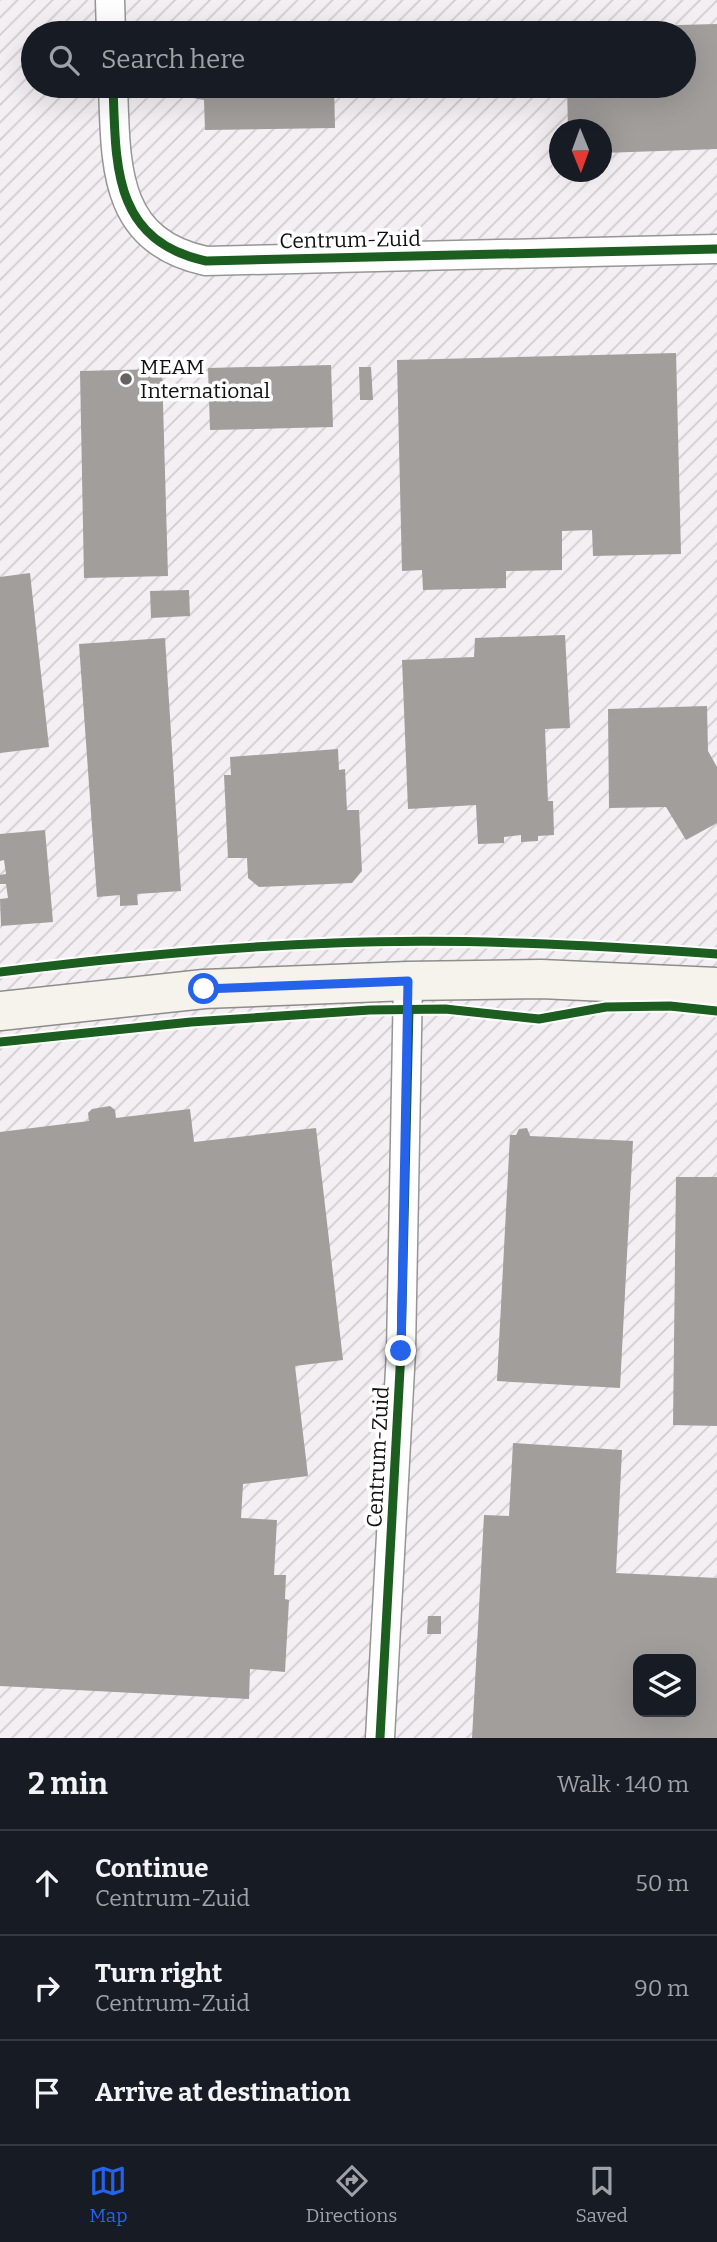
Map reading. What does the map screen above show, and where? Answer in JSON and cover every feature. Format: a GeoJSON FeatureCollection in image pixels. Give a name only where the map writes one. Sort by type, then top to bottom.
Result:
{"type":"FeatureCollection","features":[{"type":"Feature","properties":{"kind":"street"},"geometry":{"type":"LineString","coordinates":[[110,0],[111,21]]}},
{"type":"Feature","properties":{"kind":"street","name":"Centrum-Zuid"},"geometry":{"type":"LineString","coordinates":[[113,98],[116,166],[135,220],[157,241],[180,256],[206,261],[717,249]]}},
{"type":"Feature","properties":{"kind":"street"},"geometry":{"type":"LineString","coordinates":[[0,1011],[204,989],[408,981],[541,979],[717,987]]}},
{"type":"Feature","properties":{"kind":"street","name":"Centrum-Zuid"},"geometry":{"type":"LineString","coordinates":[[380,1738],[401,1351],[408,981]]}},
{"type":"Feature","properties":{"kind":"shaded area"},"geometry":{"type":"Polygon","coordinates":[[[0,0],[717,0],[717,1738],[0,1738],[0,0]]]}},
{"type":"Feature","properties":{"kind":"building"},"geometry":{"type":"Polygon","coordinates":[[[717,24],[717,149],[612,153],[612,119],[568,119],[567,98],[696,98],[696,25],[717,24]]]}},
{"type":"Feature","properties":{"kind":"building"},"geometry":{"type":"Polygon","coordinates":[[[193,98],[334,98],[335,128],[205,130],[204,100],[193,98]]]}},
{"type":"Feature","properties":{"kind":"building"},"geometry":{"type":"Polygon","coordinates":[[[676,353],[681,554],[593,556],[592,530],[562,531],[562,570],[506,571],[506,588],[423,590],[422,570],[402,571],[397,360],[676,353]]]}},
{"type":"Feature","properties":{"kind":"building"},"geometry":{"type":"Polygon","coordinates":[[[331,365],[333,427],[210,430],[208,368],[331,365]]]}},
{"type":"Feature","properties":{"kind":"building"},"geometry":{"type":"Polygon","coordinates":[[[359,367],[371,367],[373,400],[360,400],[359,367]]]}},
{"type":"Feature","properties":{"kind":"building"},"geometry":{"type":"Polygon","coordinates":[[[162,369],[168,576],[84,578],[80,371],[162,369]]]}},
{"type":"Feature","properties":{"kind":"building"},"geometry":{"type":"Polygon","coordinates":[[[30,573],[49,747],[0,753],[0,577],[30,573]]]}},
{"type":"Feature","properties":{"kind":"building"},"geometry":{"type":"Polygon","coordinates":[[[189,590],[190,616],[151,618],[150,591],[189,590]]]}},
{"type":"Feature","properties":{"kind":"building"},"geometry":{"type":"Polygon","coordinates":[[[565,635],[570,728],[545,729],[548,801],[553,801],[554,835],[538,836],[538,841],[521,842],[521,835],[504,837],[504,843],[478,844],[476,805],[408,809],[402,660],[474,657],[475,638],[565,635]]]}},
{"type":"Feature","properties":{"kind":"building"},"geometry":{"type":"Polygon","coordinates":[[[165,638],[181,891],[137,894],[138,905],[120,906],[120,895],[97,897],[79,644],[165,638]]]}},
{"type":"Feature","properties":{"kind":"building"},"geometry":{"type":"Polygon","coordinates":[[[707,706],[708,751],[717,767],[717,823],[686,840],[666,807],[609,808],[608,709],[707,706]]]}},
{"type":"Feature","properties":{"kind":"building"},"geometry":{"type":"Polygon","coordinates":[[[338,749],[339,770],[345,769],[347,810],[359,810],[362,871],[352,883],[259,887],[248,878],[247,858],[228,858],[224,775],[231,775],[230,757],[338,749]]]}},
{"type":"Feature","properties":{"kind":"building"},"geometry":{"type":"Polygon","coordinates":[[[45,830],[53,922],[1,926],[0,899],[8,898],[6,884],[0,884],[0,875],[6,874],[4,860],[0,861],[0,834],[45,830]]]}},
{"type":"Feature","properties":{"kind":"building"},"geometry":{"type":"Polygon","coordinates":[[[110,1106],[115,1110],[116,1118],[190,1109],[194,1142],[316,1128],[343,1360],[295,1366],[308,1476],[243,1484],[241,1518],[277,1520],[274,1575],[286,1575],[285,1599],[289,1600],[285,1672],[250,1669],[249,1699],[0,1686],[0,1132],[89,1121],[88,1113],[92,1109],[110,1106]]]}},
{"type":"Feature","properties":{"kind":"building"},"geometry":{"type":"Polygon","coordinates":[[[527,1128],[530,1136],[633,1141],[620,1388],[497,1381],[510,1135],[516,1135],[519,1129],[527,1128]]]}},
{"type":"Feature","properties":{"kind":"building"},"geometry":{"type":"Polygon","coordinates":[[[676,1177],[717,1177],[717,1426],[673,1425],[676,1177]]]}},
{"type":"Feature","properties":{"kind":"building"},"geometry":{"type":"Polygon","coordinates":[[[513,1443],[622,1450],[616,1573],[717,1578],[717,1738],[472,1738],[484,1515],[509,1516],[513,1443]]]}},
{"type":"Feature","properties":{"kind":"building"},"geometry":{"type":"Polygon","coordinates":[[[428,1616],[441,1616],[441,1634],[427,1634],[428,1616]]]}},
{"type":"Feature","properties":{"kind":"cycle path"},"geometry":{"type":"LineString","coordinates":[[114,98],[119,170],[125,195],[136,217],[152,236],[175,251],[206,261],[717,249]]}},
{"type":"Feature","properties":{"kind":"cycle path"},"geometry":{"type":"LineString","coordinates":[[0,972],[208,950],[382,942],[526,943],[717,954]]}},
{"type":"Feature","properties":{"kind":"cycle path"},"geometry":{"type":"LineString","coordinates":[[0,1042],[191,1022],[370,1010],[445,1009],[539,1019],[606,1007],[670,1006],[717,1011]]}},
{"type":"Feature","properties":{"kind":"cycle path"},"geometry":{"type":"LineString","coordinates":[[380,1738],[401,1351],[409,1010]]}},
{"type":"Feature","properties":{"kind":"place","name":"MEAM International"},"geometry":{"type":"Point","coordinates":[126,379]}},
{"type":"Feature","properties":{"kind":"route"},"geometry":{"type":"LineString","coordinates":[[204,989],[408,981],[401,1351]]}}]}
